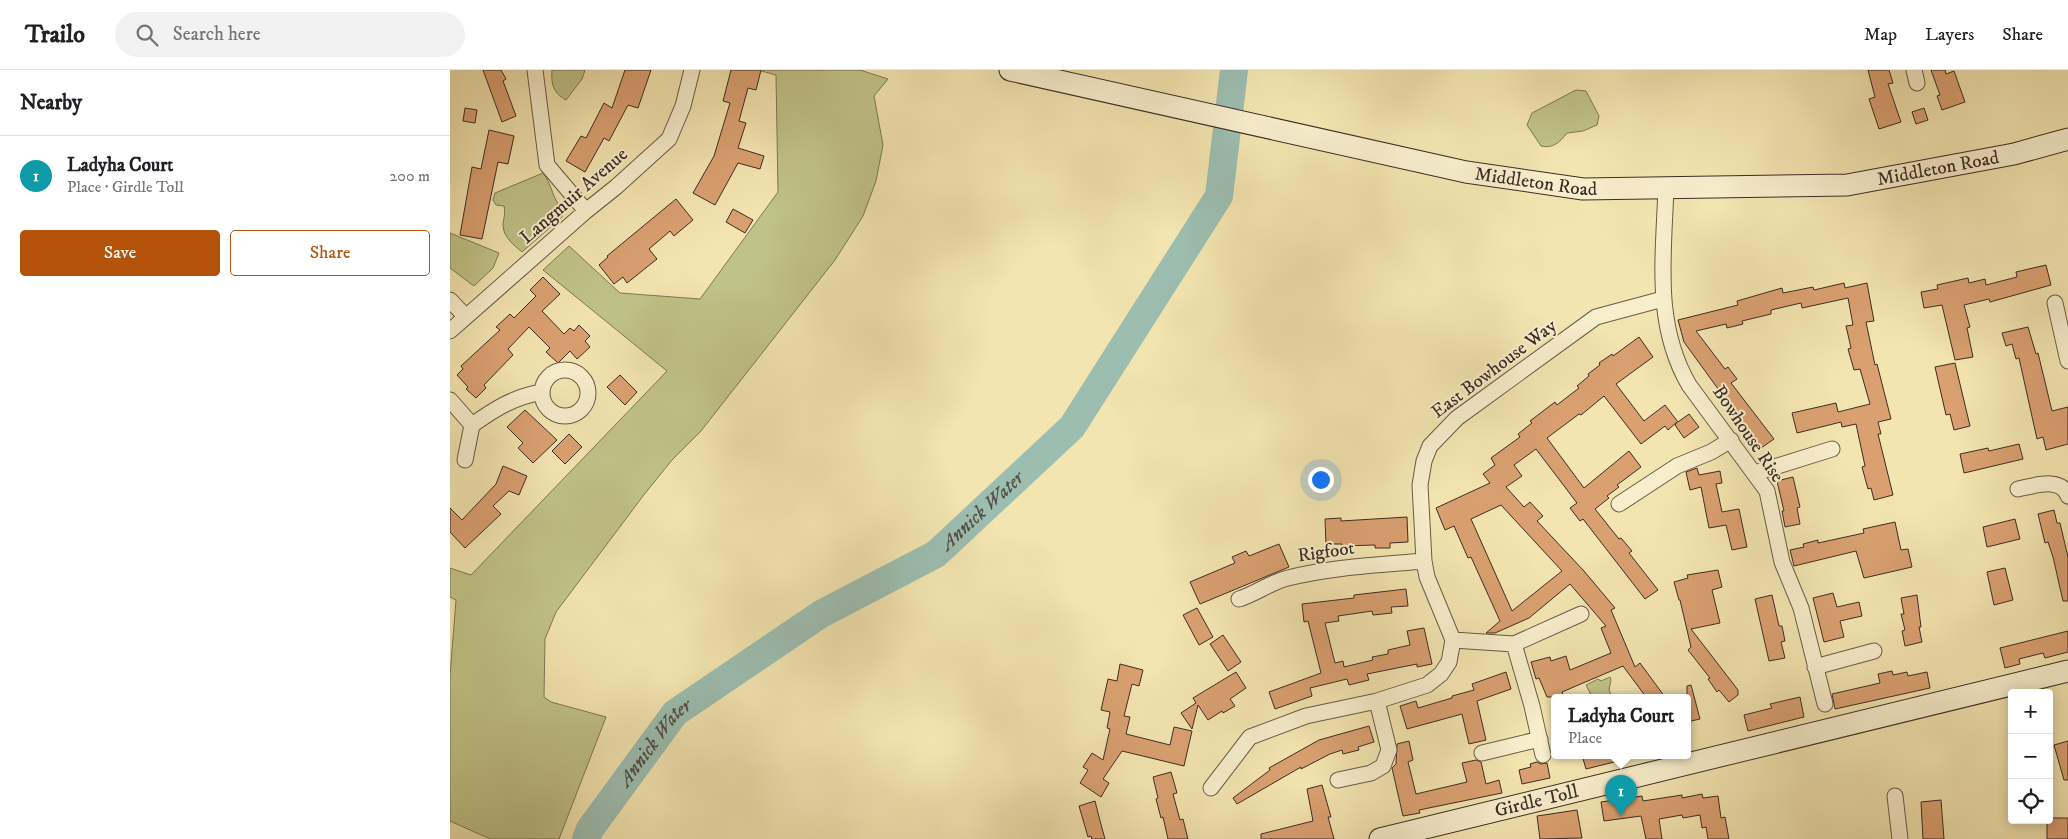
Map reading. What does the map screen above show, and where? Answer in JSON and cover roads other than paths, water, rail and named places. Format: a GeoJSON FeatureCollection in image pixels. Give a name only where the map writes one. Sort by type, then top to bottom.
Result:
{"type":"FeatureCollection","features":[{"type":"Feature","properties":{"kind":"main road","name":"Middleton Road"},"geometry":{"type":"LineString","coordinates":[[1010,70],[1466,172],[1583,189],[1666,186],[1680,188],[1847,185],[2014,154],[2068,139]]}},
{"type":"Feature","properties":{"kind":"main road","name":"Girdle Toll"},"geometry":{"type":"LineString","coordinates":[[1380,839],[2068,671]]}},
{"type":"Feature","properties":{"kind":"street"},"geometry":{"type":"LineString","coordinates":[[535,70],[547,165],[586,211]]}},
{"type":"Feature","properties":{"kind":"street","name":"Langmuir Avenue"},"geometry":{"type":"LineString","coordinates":[[450,331],[586,211],[616,187],[668,139],[684,106],[692,70]]}},
{"type":"Feature","properties":{"kind":"street","name":"Bowhouse Rise"},"geometry":{"type":"LineString","coordinates":[[1666,186],[1662,299],[1671,346],[1689,384],[1766,491],[1782,562],[1801,608],[1825,704]]}},
{"type":"Feature","properties":{"kind":"street","name":"East Bowhouse Way"},"geometry":{"type":"LineString","coordinates":[[1453,640],[1427,577],[1424,561],[1420,485],[1424,461],[1430,446],[1445,430],[1494,390],[1596,317],[1662,299]]}},
{"type":"Feature","properties":{"kind":"street"},"geometry":{"type":"LineString","coordinates":[[450,300],[465,316]]}},
{"type":"Feature","properties":{"kind":"street"},"geometry":{"type":"LineString","coordinates":[[2055,303],[2068,360]]}},
{"type":"Feature","properties":{"kind":"street"},"geometry":{"type":"LineString","coordinates":[[465,460],[472,425],[499,406],[524,395],[542,392]]}},
{"type":"Feature","properties":{"kind":"street"},"geometry":{"type":"LineString","coordinates":[[450,400],[472,425]]}},
{"type":"Feature","properties":{"kind":"street"},"geometry":{"type":"LineString","coordinates":[[1619,504],[1663,474],[1711,452],[1731,440]]}},
{"type":"Feature","properties":{"kind":"street"},"geometry":{"type":"LineString","coordinates":[[1755,474],[1832,449]]}},
{"type":"Feature","properties":{"kind":"street"},"geometry":{"type":"LineString","coordinates":[[2018,490],[2050,483],[2060,486],[2068,496]]}},
{"type":"Feature","properties":{"kind":"street","name":"Rigfoot"},"geometry":{"type":"LineString","coordinates":[[1238,599],[1252,595],[1285,579],[1320,571],[1424,561]]}},
{"type":"Feature","properties":{"kind":"street"},"geometry":{"type":"LineString","coordinates":[[1211,788],[1250,737],[1306,716],[1377,701],[1426,685],[1440,674],[1449,662],[1453,640],[1514,644],[1581,614]]}},
{"type":"Feature","properties":{"kind":"street"},"geometry":{"type":"LineString","coordinates":[[1514,644],[1543,754]]}},
{"type":"Feature","properties":{"kind":"street"},"geometry":{"type":"LineString","coordinates":[[1815,667],[1874,651]]}},
{"type":"Feature","properties":{"kind":"street"},"geometry":{"type":"LineString","coordinates":[[1338,780],[1371,772],[1383,766],[1389,750],[1377,701]]}},
{"type":"Feature","properties":{"kind":"street"},"geometry":{"type":"LineString","coordinates":[[1482,753],[1540,739]]}},
{"type":"Feature","properties":{"kind":"street"},"geometry":{"type":"LineString","coordinates":[[1895,796],[1900,839]]}},
{"type":"Feature","properties":{"kind":"waterway","name":"Annick Water"},"geometry":{"type":"LineString","coordinates":[[586,839],[590,829],[675,713],[821,614],[936,554],[1072,427],[1219,196],[1234,70]]}},
{"type":"Feature","properties":{"kind":"place","name":"Ladyha Court"},"geometry":{"type":"Point","coordinates":[1621,816]}}]}
